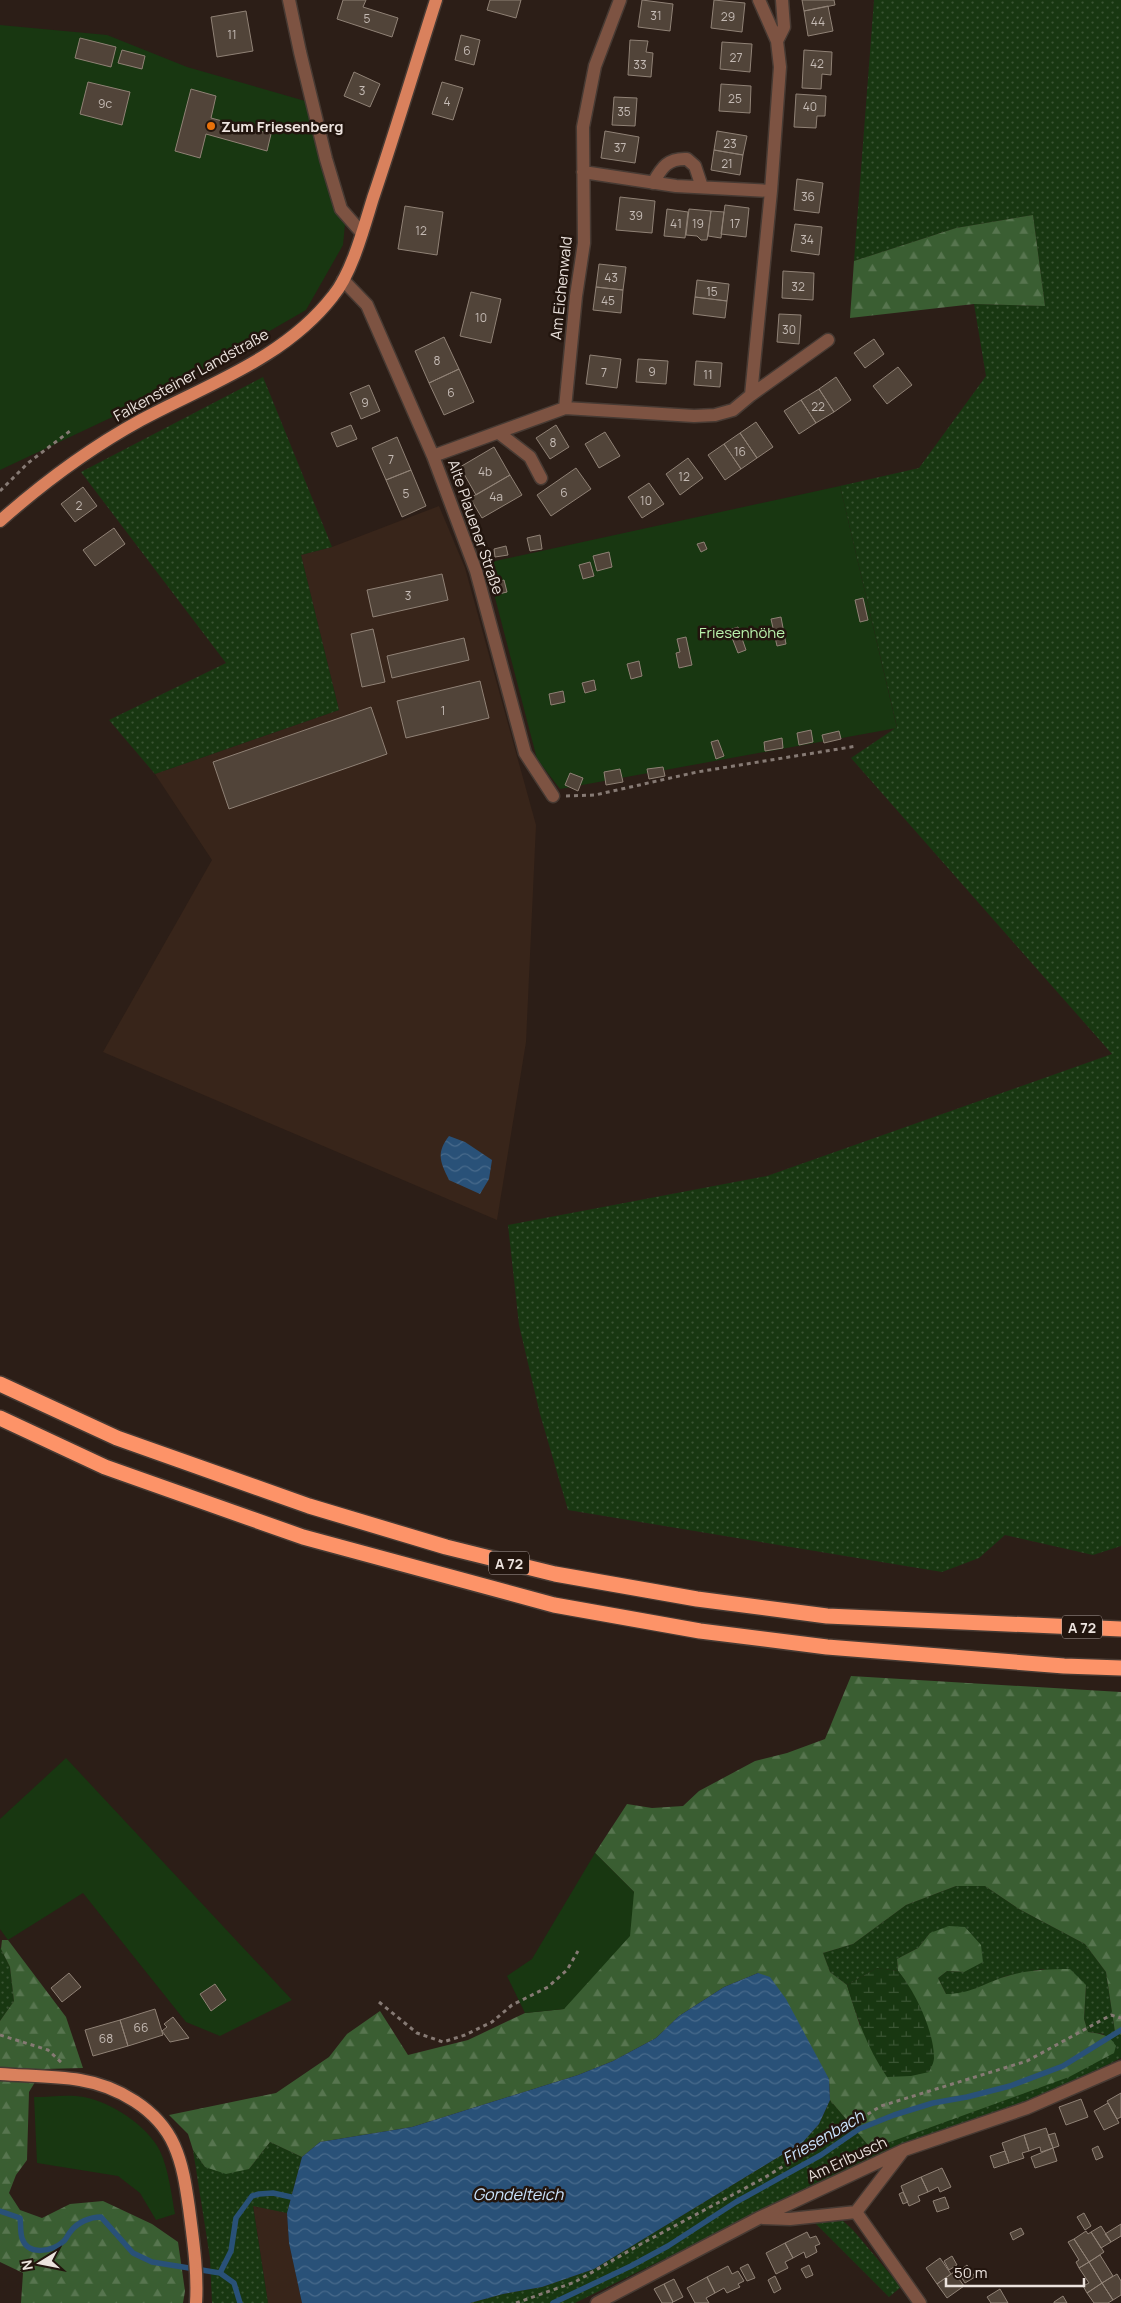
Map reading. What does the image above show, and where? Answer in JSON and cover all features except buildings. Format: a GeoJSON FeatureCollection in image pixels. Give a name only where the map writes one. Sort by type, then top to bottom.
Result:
{"type":"FeatureCollection","features":[{"type":"Feature","properties":{"kind":"highway","name":"A 72"},"geometry":{"type":"LineString","coordinates":[[0,1384],[116,1438],[309,1506],[446,1547],[555,1574],[697,1599],[826,1616],[1121,1629]]}},
{"type":"Feature","properties":{"kind":"highway","name":"A 72"},"geometry":{"type":"LineString","coordinates":[[0,1418],[105,1467],[303,1538],[554,1605],[700,1631],[827,1647],[1064,1666],[1121,1668]]}},
{"type":"Feature","properties":{"kind":"main road","name":"Falkensteiner Landstraße"},"geometry":{"type":"LineString","coordinates":[[0,521],[32,492],[84,454],[142,420],[236,372],[295,335],[335,295],[362,233],[436,0]]}},
{"type":"Feature","properties":{"kind":"main road"},"geometry":{"type":"LineString","coordinates":[[0,2074],[81,2080],[111,2089],[136,2102],[157,2119],[174,2144],[185,2180],[193,2237],[196,2298]]}},
{"type":"Feature","properties":{"kind":"street"},"geometry":{"type":"LineString","coordinates":[[290,0],[323,149],[341,209],[362,233]]}},
{"type":"Feature","properties":{"kind":"street","name":"Am Eichenwald"},"geometry":{"type":"LineString","coordinates":[[565,408],[584,243],[583,127],[595,66],[620,0]]}},
{"type":"Feature","properties":{"kind":"street"},"geometry":{"type":"LineString","coordinates":[[750,395],[780,67],[777,41],[759,0]]}},
{"type":"Feature","properties":{"kind":"street"},"geometry":{"type":"LineString","coordinates":[[777,41],[784,27],[782,0]]}},
{"type":"Feature","properties":{"kind":"street"},"geometry":{"type":"LineString","coordinates":[[653,183],[664,165],[676,158],[687,159],[695,166],[702,187]]}},
{"type":"Feature","properties":{"kind":"street"},"geometry":{"type":"LineString","coordinates":[[582,172],[653,183],[770,191]]}},
{"type":"Feature","properties":{"kind":"street","name":"Alte Plauener Straße"},"geometry":{"type":"LineString","coordinates":[[343,280],[367,305],[433,456],[476,571],[525,753],[553,796]]}},
{"type":"Feature","properties":{"kind":"street"},"geometry":{"type":"LineString","coordinates":[[433,456],[565,408],[694,416],[715,415],[732,410],[750,395],[828,340]]}},
{"type":"Feature","properties":{"kind":"street"},"geometry":{"type":"LineString","coordinates":[[500,433],[530,458],[541,478]]}},
{"type":"Feature","properties":{"kind":"street","name":"Am Erlbusch"},"geometry":{"type":"LineString","coordinates":[[597,2303],[759,2218],[904,2150],[1027,2108],[1121,2067]]}},
{"type":"Feature","properties":{"kind":"street"},"geometry":{"type":"LineString","coordinates":[[759,2218],[790,2219],[856,2212],[904,2150]]}},
{"type":"Feature","properties":{"kind":"street"},"geometry":{"type":"LineString","coordinates":[[856,2212],[920,2303]]}},
{"type":"Feature","properties":{"kind":"path"},"geometry":{"type":"LineString","coordinates":[[0,491],[28,463],[70,430]]}},
{"type":"Feature","properties":{"kind":"path"},"geometry":{"type":"LineString","coordinates":[[553,796],[595,795],[697,772],[857,746]]}},
{"type":"Feature","properties":{"kind":"path"},"geometry":{"type":"LineString","coordinates":[[379,2002],[417,2033],[443,2042],[465,2035],[492,2022],[512,2005],[548,1987],[567,1970],[578,1951]]}},
{"type":"Feature","properties":{"kind":"path"},"geometry":{"type":"LineString","coordinates":[[516,2303],[575,2282],[764,2178],[881,2106],[1027,2061],[1111,2016],[1121,2018]]}},
{"type":"Feature","properties":{"kind":"path"},"geometry":{"type":"LineString","coordinates":[[0,2035],[48,2050],[81,2080]]}},
{"type":"Feature","properties":{"kind":"shaded area"},"geometry":{"type":"Polygon","coordinates":[[[439,506],[465,568],[536,825],[526,1042],[497,1220],[103,1052],[212,860],[155,774],[339,710],[301,555],[332,547],[439,506]]]}},
{"type":"Feature","properties":{"kind":"shaded area"},"geometry":{"type":"Polygon","coordinates":[[[253,2205],[287,2213],[289,2243],[302,2303],[268,2303],[253,2205]]]}},
{"type":"Feature","properties":{"kind":"green space"},"geometry":{"type":"Polygon","coordinates":[[[874,0],[1121,0],[1121,1546],[1093,1555],[1005,1535],[979,1558],[942,1572],[568,1510],[540,1414],[519,1325],[508,1225],[767,1176],[1112,1054],[851,758],[897,727],[840,486],[919,468],[986,376],[974,304],[1045,306],[1033,215],[956,228],[854,261],[874,0]]]}},
{"type":"Feature","properties":{"kind":"green space"},"geometry":{"type":"Polygon","coordinates":[[[0,25],[107,35],[187,67],[319,105],[347,204],[343,245],[306,310],[157,396],[0,470],[0,25]]]}},
{"type":"Feature","properties":{"kind":"green space"},"geometry":{"type":"Polygon","coordinates":[[[1033,215],[1045,306],[974,304],[850,318],[854,261],[956,228],[1033,215]]]}},
{"type":"Feature","properties":{"kind":"green space"},"geometry":{"type":"Polygon","coordinates":[[[263,377],[332,547],[301,555],[339,710],[155,774],[109,720],[226,663],[81,472],[263,377]]]}},
{"type":"Feature","properties":{"kind":"green space","name":"Friesenhöhe"},"geometry":{"type":"Polygon","coordinates":[[[840,486],[897,728],[560,789],[537,759],[486,563],[840,486]]]}},
{"type":"Feature","properties":{"kind":"green space"},"geometry":{"type":"Polygon","coordinates":[[[851,1676],[1121,1692],[1121,2035],[1115,2032],[1106,1972],[1085,1944],[1019,1909],[985,1886],[956,1886],[906,1905],[853,1944],[823,1953],[830,1972],[847,1985],[860,2026],[906,1982],[898,1971],[897,1959],[918,1948],[930,1933],[949,1926],[965,1927],[981,1945],[983,1962],[964,1972],[947,1971],[938,1978],[946,1994],[955,1994],[1020,1973],[1070,1969],[1086,1985],[1084,2019],[1088,2032],[1101,2034],[1110,2039],[1116,2046],[1114,2053],[1069,2077],[879,2146],[868,2145],[830,2100],[829,2079],[758,1973],[724,1987],[679,2016],[656,2038],[613,2061],[578,2075],[412,2127],[320,2142],[302,2157],[270,2142],[249,2169],[226,2174],[205,2167],[193,2150],[188,2134],[169,2115],[276,2093],[329,2057],[347,2034],[380,2011],[408,2055],[468,2040],[525,2013],[564,2009],[634,1892],[595,1853],[627,1804],[652,1808],[683,1806],[699,1791],[755,1761],[787,1753],[825,1739],[851,1676]]]}},
{"type":"Feature","properties":{"kind":"green space"},"geometry":{"type":"Polygon","coordinates":[[[66,1758],[292,2000],[220,2036],[186,2022],[83,1893],[8,1940],[0,1929],[0,1819],[66,1758]]]}},
{"type":"Feature","properties":{"kind":"green space"},"geometry":{"type":"Polygon","coordinates":[[[595,1853],[634,1892],[630,1936],[564,2009],[525,2013],[507,1976],[532,1959],[595,1853]]]}},
{"type":"Feature","properties":{"kind":"green space"},"geometry":{"type":"Polygon","coordinates":[[[956,1886],[985,1886],[1019,1909],[1085,1944],[1106,1972],[1115,2032],[1121,2035],[1121,2058],[1043,2097],[982,2116],[872,2161],[782,2201],[575,2303],[470,2303],[503,2294],[542,2287],[594,2269],[803,2142],[819,2124],[830,2100],[868,2145],[1105,2034],[1088,2032],[1084,2019],[1086,1985],[1043,1969],[1006,1976],[963,1994],[946,1994],[938,1978],[947,1971],[964,1972],[930,1933],[918,1948],[897,1959],[898,1971],[877,1968],[847,1985],[830,1972],[823,1953],[853,1944],[906,1905],[956,1886]]]}},
{"type":"Feature","properties":{"kind":"green space"},"geometry":{"type":"Polygon","coordinates":[[[2,1940],[8,1940],[66,2017],[83,2068],[43,2069],[29,2092],[27,2160],[16,2175],[9,2193],[20,2210],[42,2218],[70,2204],[103,2201],[152,2224],[178,2242],[185,2291],[183,2303],[21,2303],[23,2273],[0,2262],[0,2021],[14,2001],[10,1967],[1,1949],[2,1940]]]}},
{"type":"Feature","properties":{"kind":"green space"},"geometry":{"type":"Polygon","coordinates":[[[0,1947],[10,1967],[14,2001],[0,2021],[0,1947]]]}},
{"type":"Feature","properties":{"kind":"green space"},"geometry":{"type":"Polygon","coordinates":[[[877,1968],[898,1971],[917,2000],[927,2024],[933,2047],[934,2060],[929,2072],[911,2076],[887,2077],[868,2044],[847,1985],[877,1968]]]}},
{"type":"Feature","properties":{"kind":"green space"},"geometry":{"type":"Polygon","coordinates":[[[34,2097],[84,2097],[106,2104],[138,2124],[160,2151],[168,2174],[175,2214],[156,2220],[140,2193],[118,2176],[37,2163],[34,2097]]]}},
{"type":"Feature","properties":{"kind":"green space"},"geometry":{"type":"Polygon","coordinates":[[[270,2142],[302,2157],[287,2213],[253,2206],[268,2303],[212,2303],[210,2258],[193,2150],[205,2167],[249,2169],[270,2142]]]}},
{"type":"Feature","properties":{"kind":"green space"},"geometry":{"type":"Polygon","coordinates":[[[834,2220],[843,2221],[853,2230],[901,2287],[889,2297],[815,2223],[834,2220]]]}},
{"type":"Feature","properties":{"kind":"water"},"geometry":{"type":"Polygon","coordinates":[[[449,1136],[465,1142],[492,1160],[489,1179],[480,1194],[449,1180],[443,1168],[441,1153],[449,1136]]]}},
{"type":"Feature","properties":{"kind":"water","name":"Gondelteich"},"geometry":{"type":"Polygon","coordinates":[[[758,1973],[770,1977],[786,1999],[829,2079],[830,2100],[819,2124],[803,2142],[594,2269],[542,2287],[503,2294],[470,2303],[302,2303],[289,2243],[287,2213],[302,2157],[320,2142],[412,2127],[578,2075],[613,2061],[656,2038],[679,2016],[724,1987],[758,1973]]]}},
{"type":"Feature","properties":{"kind":"waterway","name":"Friesenbach"},"geometry":{"type":"LineString","coordinates":[[553,2303],[668,2246],[736,2202],[821,2155],[859,2129],[894,2115],[933,2103],[1010,2086],[1063,2066],[1121,2030]]}},
{"type":"Feature","properties":{"kind":"waterway"},"geometry":{"type":"LineString","coordinates":[[220,2273],[231,2251],[236,2218],[252,2196],[273,2193],[291,2197]]}},
{"type":"Feature","properties":{"kind":"waterway","name":"Friesenbach"},"geometry":{"type":"LineString","coordinates":[[0,2211],[20,2218],[21,2236],[25,2244],[35,2250],[59,2245],[81,2223],[89,2219],[101,2217],[133,2253],[152,2262],[220,2273],[234,2283],[240,2303]]}},
{"type":"Feature","properties":{"kind":"place","name":"Zum Friesenberg"},"geometry":{"type":"Point","coordinates":[211,126]}}]}
